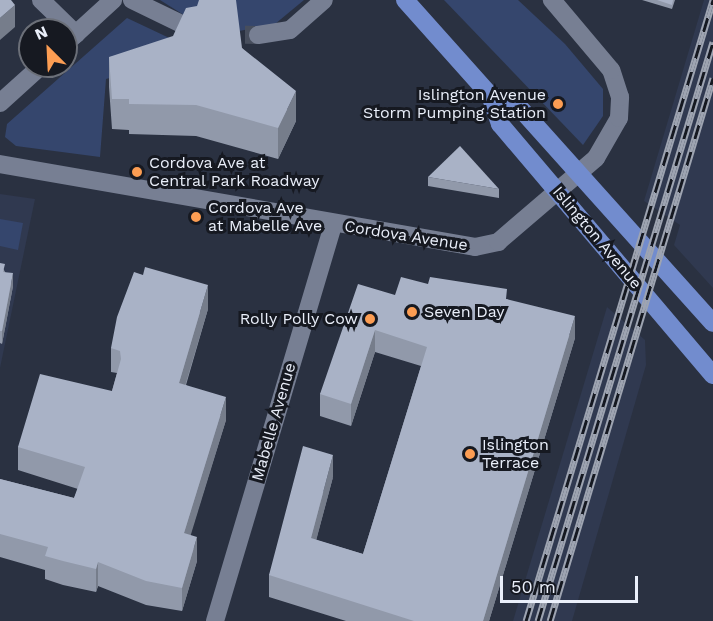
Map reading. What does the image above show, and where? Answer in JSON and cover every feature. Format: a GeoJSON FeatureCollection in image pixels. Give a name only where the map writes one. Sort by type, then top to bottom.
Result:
{"type":"FeatureCollection","features":[{"type":"Feature","properties":{"kind":"main road","name":"Islington Avenue"},"geometry":{"type":"LineString","coordinates":[[405,0],[490,95],[500,124],[713,375]]}},
{"type":"Feature","properties":{"kind":"main road","name":"Islington Avenue"},"geometry":{"type":"LineString","coordinates":[[490,95],[519,107],[713,323]]}},
{"type":"Feature","properties":{"kind":"street"},"geometry":{"type":"LineString","coordinates":[[41,0],[55,18]]}},
{"type":"Feature","properties":{"kind":"street"},"geometry":{"type":"LineString","coordinates":[[78,32],[113,0]]}},
{"type":"Feature","properties":{"kind":"street"},"geometry":{"type":"LineString","coordinates":[[132,0],[190,28]]}},
{"type":"Feature","properties":{"kind":"street"},"geometry":{"type":"LineString","coordinates":[[258,35],[290,30],[324,0]]}},
{"type":"Feature","properties":{"kind":"street","name":"Cordova Avenue"},"geometry":{"type":"LineString","coordinates":[[0,164],[475,247],[498,242],[540,210],[596,158],[615,132],[618,88],[604,58],[552,0]]}},
{"type":"Feature","properties":{"kind":"street"},"geometry":{"type":"LineString","coordinates":[[0,103],[28,78]]}},
{"type":"Feature","properties":{"kind":"street","name":"Mabelle Avenue"},"geometry":{"type":"LineString","coordinates":[[215,621],[333,224]]}},
{"type":"Feature","properties":{"kind":"shaded area"},"geometry":{"type":"Polygon","coordinates":[[[160,0],[304,0],[275,24],[239,31],[187,17],[160,0]]]}},
{"type":"Feature","properties":{"kind":"shaded area"},"geometry":{"type":"Polygon","coordinates":[[[444,0],[518,0],[565,44],[603,89],[603,116],[583,145],[444,0]]]}},
{"type":"Feature","properties":{"kind":"shaded area"},"geometry":{"type":"Polygon","coordinates":[[[704,0],[713,0],[713,288],[674,245],[680,225],[644,201],[704,0]]]}},
{"type":"Feature","properties":{"kind":"shaded area"},"geometry":{"type":"Polygon","coordinates":[[[127,18],[180,43],[169,62],[106,79],[100,157],[16,146],[5,137],[7,124],[59,78],[78,78],[78,61],[127,18]]]}},
{"type":"Feature","properties":{"kind":"shaded area"},"geometry":{"type":"Polygon","coordinates":[[[0,194],[35,199],[0,368],[0,194]]]}},
{"type":"Feature","properties":{"kind":"shaded area"},"geometry":{"type":"Polygon","coordinates":[[[0,219],[23,223],[18,250],[0,246],[0,219]]]}},
{"type":"Feature","properties":{"kind":"shaded area"},"geometry":{"type":"Polygon","coordinates":[[[607,307],[645,340],[646,365],[572,621],[513,621],[607,307]]]}},
{"type":"Feature","properties":{"kind":"building"},"geometry":{"type":"Polygon","coordinates":[[[0,0],[11,0],[15,5],[0,18],[0,0]]]}},
{"type":"Feature","properties":{"kind":"building"},"geometry":{"type":"Polygon","coordinates":[[[199,0],[236,0],[242,48],[296,91],[278,128],[196,105],[129,104],[129,99],[112,99],[109,57],[173,36],[186,8],[197,6],[199,0]]]}},
{"type":"Feature","properties":{"kind":"building"},"geometry":{"type":"Polygon","coordinates":[[[657,0],[673,0],[672,5],[657,0]]]}},
{"type":"Feature","properties":{"kind":"building"},"geometry":{"type":"Polygon","coordinates":[[[460,146],[499,189],[428,177],[460,146]]]}},
{"type":"Feature","properties":{"kind":"building"},"geometry":{"type":"Polygon","coordinates":[[[0,263],[5,264],[3,272],[13,273],[2,331],[0,331],[0,263]]]}},
{"type":"Feature","properties":{"kind":"building"},"geometry":{"type":"Polygon","coordinates":[[[145,267],[208,285],[179,383],[226,397],[184,533],[197,537],[182,588],[146,581],[98,562],[96,569],[45,556],[48,547],[0,534],[0,479],[74,498],[85,467],[18,447],[40,374],[112,391],[121,359],[120,351],[111,348],[117,317],[134,272],[143,275],[145,267]]]}},
{"type":"Feature","properties":{"kind":"building","name":"Islington Terrace"},"geometry":{"type":"Polygon","coordinates":[[[401,277],[428,284],[430,277],[507,289],[506,299],[575,316],[483,621],[414,621],[269,575],[303,446],[333,455],[311,538],[363,554],[427,347],[375,330],[351,404],[320,394],[358,284],[395,295],[401,277]]]}},
{"type":"Feature","properties":{"kind":"tunnel"},"geometry":{"type":"LineString","coordinates":[[218,34],[258,35]]}},
{"type":"Feature","properties":{"kind":"railway"},"geometry":{"type":"LineString","coordinates":[[526,621],[713,0]]}},
{"type":"Feature","properties":{"kind":"railway"},"geometry":{"type":"LineString","coordinates":[[538,621],[713,42]]}},
{"type":"Feature","properties":{"kind":"railway"},"geometry":{"type":"LineString","coordinates":[[550,621],[713,78]]}},
{"type":"Feature","properties":{"kind":"place","name":"Islington Avenue Storm Pumping Station"},"geometry":{"type":"Point","coordinates":[558,104]}},
{"type":"Feature","properties":{"kind":"place","name":"Cordova Ave at Central Park Roadway"},"geometry":{"type":"Point","coordinates":[137,172]}},
{"type":"Feature","properties":{"kind":"place","name":"Cordova Ave at Mabelle Ave"},"geometry":{"type":"Point","coordinates":[196,217]}},
{"type":"Feature","properties":{"kind":"place","name":"Seven Day"},"geometry":{"type":"Point","coordinates":[412,312]}},
{"type":"Feature","properties":{"kind":"place","name":"Rolly Polly Cow"},"geometry":{"type":"Point","coordinates":[370,319]}},
{"type":"Feature","properties":{"kind":"place","name":"Islington Terrace"},"geometry":{"type":"Point","coordinates":[470,454]}}]}
